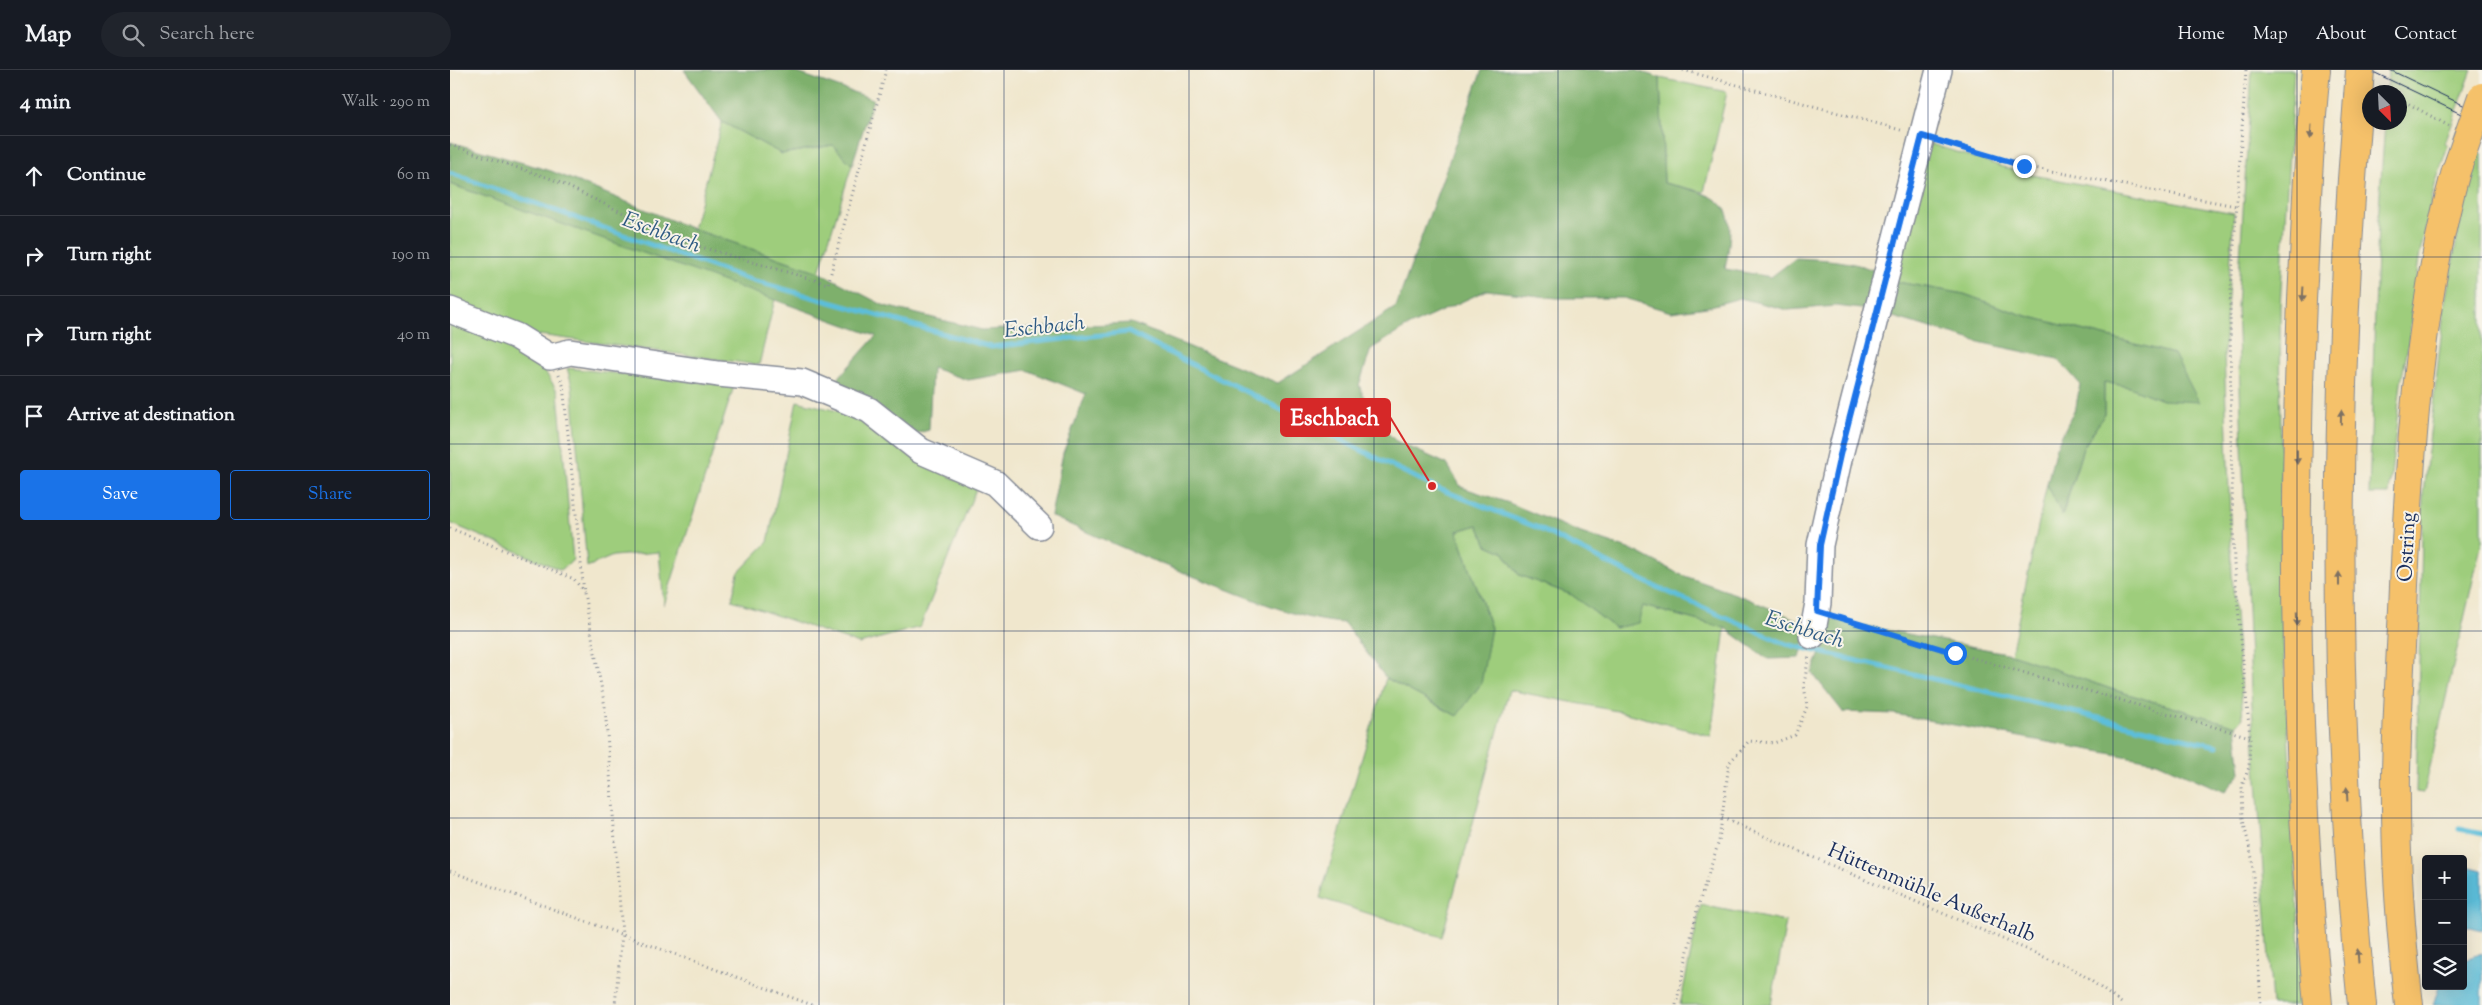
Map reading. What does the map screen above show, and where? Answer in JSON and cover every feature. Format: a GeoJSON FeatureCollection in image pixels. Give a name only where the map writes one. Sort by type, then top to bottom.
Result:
{"type":"FeatureCollection","features":[{"type":"Feature","properties":{"kind":"main road"},"geometry":{"type":"LineString","coordinates":[[2360,70],[2348,219],[2343,342],[2339,586],[2349,846],[2362,1005]]}},
{"type":"Feature","properties":{"kind":"main road"},"geometry":{"type":"LineString","coordinates":[[2315,77],[2297,412],[2297,604],[2306,860],[2318,1005]]}},
{"type":"Feature","properties":{"kind":"main road","name":"Ostring"},"geometry":{"type":"LineString","coordinates":[[2409,1005],[2398,867],[2396,775],[2405,549],[2415,393],[2434,261],[2456,171],[2482,97]]}},
{"type":"Feature","properties":{"kind":"street"},"geometry":{"type":"LineString","coordinates":[[1812,636],[1817,611],[1820,545],[1840,455],[1939,70]]}},
{"type":"Feature","properties":{"kind":"street"},"geometry":{"type":"LineString","coordinates":[[450,310],[516,336],[550,357],[570,352],[718,374],[802,382],[869,410],[921,452],[995,483],[1039,526]]}},
{"type":"Feature","properties":{"kind":"path"},"geometry":{"type":"LineString","coordinates":[[450,145],[552,179],[684,242],[828,284],[886,70]]}},
{"type":"Feature","properties":{"kind":"path"},"geometry":{"type":"LineString","coordinates":[[1683,70],[2024,166],[2236,206]]}},
{"type":"Feature","properties":{"kind":"path"},"geometry":{"type":"LineString","coordinates":[[2246,70],[2230,304],[2234,564],[2250,737],[2248,767],[2242,786],[2243,820],[2252,858],[2261,1005]]}},
{"type":"Feature","properties":{"kind":"path"},"geometry":{"type":"LineString","coordinates":[[2407,103],[2455,128]]}},
{"type":"Feature","properties":{"kind":"path"},"geometry":{"type":"LineString","coordinates":[[550,357],[563,385],[584,593],[606,707],[622,934],[615,1005]]}},
{"type":"Feature","properties":{"kind":"path"},"geometry":{"type":"LineString","coordinates":[[450,528],[574,579],[584,593]]}},
{"type":"Feature","properties":{"kind":"path"},"geometry":{"type":"LineString","coordinates":[[1817,611],[1955,653],[2250,737]]}},
{"type":"Feature","properties":{"kind":"path"},"geometry":{"type":"LineString","coordinates":[[1676,1005],[1697,910],[1719,841],[1729,763],[1749,740],[1774,743],[1795,735],[1807,707],[1804,684],[1807,664]]}},
{"type":"Feature","properties":{"kind":"path","name":"Hüttenmühle Außerhalb"},"geometry":{"type":"LineString","coordinates":[[1722,818],[2079,972],[2124,1005]]}},
{"type":"Feature","properties":{"kind":"path"},"geometry":{"type":"LineString","coordinates":[[450,871],[812,1005]]}},
{"type":"Feature","properties":{"kind":"green space"},"geometry":{"type":"Polygon","coordinates":[[[684,70],[789,70],[873,99],[852,165],[833,145],[782,154],[722,122],[684,70]]]}},
{"type":"Feature","properties":{"kind":"green space"},"geometry":{"type":"Polygon","coordinates":[[[1482,70],[1635,70],[1660,78],[1664,183],[1702,193],[1723,206],[1728,216],[1730,229],[1725,269],[1771,277],[1796,258],[1846,262],[1870,269],[1892,281],[1964,294],[2023,315],[2174,354],[2199,402],[2162,400],[2130,387],[2104,382],[2104,415],[2083,448],[2062,515],[2047,484],[2056,447],[2076,407],[2080,384],[2058,359],[1983,343],[1869,310],[1836,306],[1788,310],[1740,298],[1707,307],[1671,312],[1624,298],[1557,298],[1487,290],[1405,328],[1371,349],[1359,385],[1373,419],[1396,441],[1447,464],[1461,487],[1509,503],[1581,533],[1637,552],[1679,574],[1741,596],[1809,625],[1800,658],[1768,659],[1725,628],[1643,606],[1638,623],[1615,628],[1572,595],[1519,575],[1503,552],[1487,545],[1478,525],[1457,531],[1491,628],[1481,684],[1457,716],[1386,678],[1344,623],[1298,615],[1268,605],[1158,562],[1051,516],[1063,453],[1086,394],[1027,370],[968,380],[932,368],[929,430],[911,435],[832,385],[876,336],[450,184],[450,142],[551,171],[693,229],[819,272],[885,306],[982,330],[1131,323],[1278,383],[1396,307],[1482,70]]]}},
{"type":"Feature","properties":{"kind":"green space"},"geometry":{"type":"Polygon","coordinates":[[[2252,70],[2294,70],[2280,306],[2282,620],[2303,1005],[2272,1005],[2251,691],[2237,306],[2252,70]]]}},
{"type":"Feature","properties":{"kind":"green space"},"geometry":{"type":"Polygon","coordinates":[[[2388,70],[2472,70],[2445,143],[2448,145],[2435,185],[2419,258],[2408,346],[2401,382],[2389,494],[2369,494],[2378,222],[2385,130],[2407,130],[2407,85],[2387,85],[2388,70]]]}},
{"type":"Feature","properties":{"kind":"green space"},"geometry":{"type":"Polygon","coordinates":[[[1660,78],[1727,92],[1704,192],[1664,183],[1660,78]]]}},
{"type":"Feature","properties":{"kind":"green space"},"geometry":{"type":"Polygon","coordinates":[[[722,122],[782,154],[833,145],[852,165],[819,272],[693,229],[722,122]]]}},
{"type":"Feature","properties":{"kind":"green space"},"geometry":{"type":"Polygon","coordinates":[[[1928,143],[2022,173],[2234,213],[2224,353],[2232,574],[2243,718],[2236,726],[2111,689],[2011,654],[2047,484],[2063,514],[2083,448],[2104,415],[2104,382],[2130,387],[2162,400],[2174,354],[2023,315],[1964,294],[1892,281],[1928,143]]]}},
{"type":"Feature","properties":{"kind":"green space"},"geometry":{"type":"Polygon","coordinates":[[[2479,153],[2482,154],[2482,541],[2424,793],[2416,792],[2423,494],[2445,302],[2462,213],[2479,153]]]}},
{"type":"Feature","properties":{"kind":"green space"},"geometry":{"type":"Polygon","coordinates":[[[450,184],[775,299],[759,365],[539,335],[532,351],[558,392],[573,560],[561,570],[450,523],[450,184]]]}},
{"type":"Feature","properties":{"kind":"green space"},"geometry":{"type":"Polygon","coordinates":[[[567,368],[734,386],[664,605],[659,552],[613,556],[587,567],[572,385],[567,368]]]}},
{"type":"Feature","properties":{"kind":"green space"},"geometry":{"type":"Polygon","coordinates":[[[797,401],[858,416],[930,467],[976,489],[920,627],[859,644],[732,600],[738,573],[768,542],[797,401]]]}},
{"type":"Feature","properties":{"kind":"green space"},"geometry":{"type":"Polygon","coordinates":[[[1478,525],[1487,545],[1503,552],[1519,575],[1572,595],[1615,628],[1643,606],[1725,628],[1711,736],[1622,712],[1509,690],[1442,937],[1320,898],[1386,678],[1457,716],[1491,628],[1457,531],[1478,525]]]}},
{"type":"Feature","properties":{"kind":"green space"},"geometry":{"type":"Polygon","coordinates":[[[1830,619],[2011,654],[2111,689],[2236,726],[2241,773],[2225,792],[2157,762],[1894,714],[1843,712],[1812,673],[1825,641],[1830,619]]]}},
{"type":"Feature","properties":{"kind":"green space"},"geometry":{"type":"Polygon","coordinates":[[[1701,905],[1786,922],[1771,1005],[1680,1005],[1701,905]]]}},
{"type":"Feature","properties":{"kind":"water"},"geometry":{"type":"Polygon","coordinates":[[[2467,866],[2482,870],[2482,930],[2467,926],[2467,866]]]}},
{"type":"Feature","properties":{"kind":"water"},"geometry":{"type":"Polygon","coordinates":[[[2482,953],[2482,1005],[2433,1005],[2438,990],[2467,990],[2467,959],[2482,953]]]}},
{"type":"Feature","properties":{"kind":"waterway","name":"Eschbach"},"geometry":{"type":"LineString","coordinates":[[450,173],[744,278],[991,347],[1128,332],[1432,486],[1536,527],[1650,584],[1786,644],[2217,746]]}},
{"type":"Feature","properties":{"kind":"waterway","name":"Eschbach"},"geometry":{"type":"LineString","coordinates":[[2459,829],[2482,834]]}},
{"type":"Feature","properties":{"kind":"tram line"},"geometry":{"type":"LineString","coordinates":[[2369,70],[2482,124]]}},
{"type":"Feature","properties":{"kind":"tram line"},"geometry":{"type":"LineString","coordinates":[[2390,70],[2482,114]]}},
{"type":"Feature","properties":{"kind":"place","name":"Eschbach"},"geometry":{"type":"Point","coordinates":[1432,486]}},
{"type":"Feature","properties":{"kind":"route"},"geometry":{"type":"LineString","coordinates":[[1955,653],[1817,611],[1820,545],[1840,455],[1922,136],[2024,166]]}}]}
